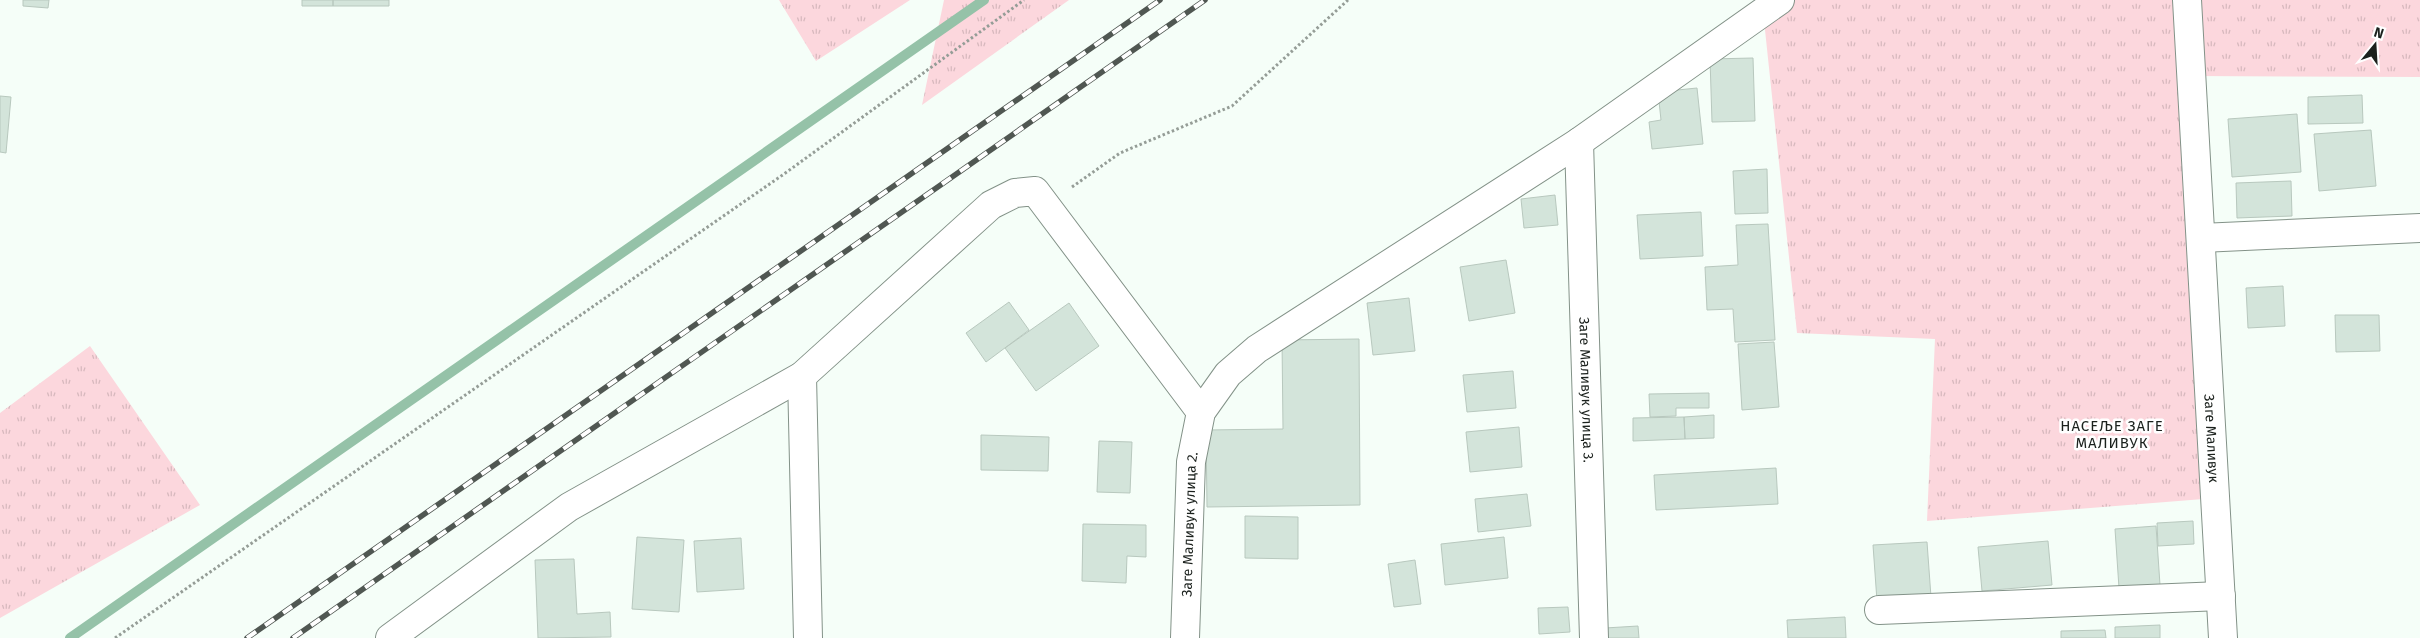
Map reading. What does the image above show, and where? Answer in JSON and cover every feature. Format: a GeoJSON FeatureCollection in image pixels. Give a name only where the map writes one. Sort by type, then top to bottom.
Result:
{"type":"FeatureCollection","features":[{"type":"Feature","properties":{"kind":"street"},"geometry":{"type":"LineString","coordinates":[[390,638],[569,507],[802,376],[991,205],[1015,193],[1035,191],[1200,412],[1228,374],[1257,350],[1579,142],[1780,0]]}},
{"type":"Feature","properties":{"kind":"street","name":"Заге Маливук"},"geometry":{"type":"LineString","coordinates":[[2187,0],[2223,638]]}},
{"type":"Feature","properties":{"kind":"street","name":"Заге Маливук улица 3."},"geometry":{"type":"LineString","coordinates":[[1579,142],[1594,638]]}},
{"type":"Feature","properties":{"kind":"street"},"geometry":{"type":"LineString","coordinates":[[2201,238],[2420,228]]}},
{"type":"Feature","properties":{"kind":"street"},"geometry":{"type":"LineString","coordinates":[[802,376],[808,638]]}},
{"type":"Feature","properties":{"kind":"street","name":"Заге Маливук улица 2."},"geometry":{"type":"LineString","coordinates":[[1185,638],[1191,462],[1200,412]]}},
{"type":"Feature","properties":{"kind":"street"},"geometry":{"type":"LineString","coordinates":[[1879,610],[2221,596]]}},
{"type":"Feature","properties":{"kind":"path"},"geometry":{"type":"LineString","coordinates":[[115,638],[784,174],[1024,0]]}},
{"type":"Feature","properties":{"kind":"path"},"geometry":{"type":"LineString","coordinates":[[1046,206],[1120,153],[1232,106],[1348,0]]}},
{"type":"Feature","properties":{"kind":"green space"},"geometry":{"type":"Polygon","coordinates":[[[779,0],[910,0],[816,61],[779,0]]]}},
{"type":"Feature","properties":{"kind":"green space"},"geometry":{"type":"Polygon","coordinates":[[[944,0],[1069,0],[922,105],[944,0]]]}},
{"type":"Feature","properties":{"kind":"green space"},"geometry":{"type":"Polygon","coordinates":[[[1780,0],[2420,0],[2420,77],[2192,76],[2216,498],[1927,521],[1935,339],[1797,333],[1763,11],[1780,0]]]}},
{"type":"Feature","properties":{"kind":"green space"},"geometry":{"type":"Polygon","coordinates":[[[90,346],[200,505],[0,618],[0,413],[90,346]]]}},
{"type":"Feature","properties":{"kind":"building"},"geometry":{"type":"Polygon","coordinates":[[[23,0],[49,0],[48,8],[23,6],[23,0]]]}},
{"type":"Feature","properties":{"kind":"building"},"geometry":{"type":"Polygon","coordinates":[[[302,0],[333,0],[333,6],[302,6],[302,0]]]}},
{"type":"Feature","properties":{"kind":"building"},"geometry":{"type":"Polygon","coordinates":[[[333,0],[389,0],[389,6],[333,6],[333,0]]]}},
{"type":"Feature","properties":{"kind":"building"},"geometry":{"type":"Polygon","coordinates":[[[1753,58],[1755,121],[1712,122],[1710,59],[1753,58]]]}},
{"type":"Feature","properties":{"kind":"building"},"geometry":{"type":"Polygon","coordinates":[[[1697,88],[1703,144],[1652,149],[1649,122],[1661,120],[1658,92],[1697,88]]]}},
{"type":"Feature","properties":{"kind":"building"},"geometry":{"type":"Polygon","coordinates":[[[2362,95],[2363,123],[2308,124],[2308,97],[2362,95]]]}},
{"type":"Feature","properties":{"kind":"building"},"geometry":{"type":"Polygon","coordinates":[[[0,96],[11,97],[6,153],[0,152],[0,96]]]}},
{"type":"Feature","properties":{"kind":"building"},"geometry":{"type":"Polygon","coordinates":[[[2297,114],[2301,172],[2232,177],[2228,119],[2297,114]]]}},
{"type":"Feature","properties":{"kind":"building"},"geometry":{"type":"Polygon","coordinates":[[[2371,130],[2376,186],[2319,191],[2314,134],[2371,130]]]}},
{"type":"Feature","properties":{"kind":"building"},"geometry":{"type":"Polygon","coordinates":[[[1767,169],[1768,213],[1735,214],[1733,171],[1767,169]]]}},
{"type":"Feature","properties":{"kind":"building"},"geometry":{"type":"Polygon","coordinates":[[[2291,181],[2292,216],[2237,218],[2236,183],[2291,181]]]}},
{"type":"Feature","properties":{"kind":"building"},"geometry":{"type":"Polygon","coordinates":[[[1555,195],[1558,225],[1524,228],[1521,199],[1555,195]]]}},
{"type":"Feature","properties":{"kind":"building"},"geometry":{"type":"Polygon","coordinates":[[[1701,212],[1703,256],[1640,259],[1637,215],[1701,212]]]}},
{"type":"Feature","properties":{"kind":"building"},"geometry":{"type":"Polygon","coordinates":[[[1768,224],[1775,340],[1735,342],[1733,309],[1707,310],[1705,267],[1738,265],[1736,225],[1768,224]]]}},
{"type":"Feature","properties":{"kind":"building"},"geometry":{"type":"Polygon","coordinates":[[[1506,260],[1515,313],[1469,321],[1460,267],[1506,260]]]}},
{"type":"Feature","properties":{"kind":"building"},"geometry":{"type":"Polygon","coordinates":[[[2283,286],[2285,326],[2248,328],[2246,288],[2283,286]]]}},
{"type":"Feature","properties":{"kind":"building"},"geometry":{"type":"Polygon","coordinates":[[[1409,298],[1415,351],[1373,355],[1367,303],[1409,298]]]}},
{"type":"Feature","properties":{"kind":"building"},"geometry":{"type":"Polygon","coordinates":[[[1009,302],[1029,330],[986,362],[966,333],[1009,302]]]}},
{"type":"Feature","properties":{"kind":"building"},"geometry":{"type":"Polygon","coordinates":[[[1069,303],[1099,346],[1036,391],[1005,348],[1069,303]]]}},
{"type":"Feature","properties":{"kind":"building"},"geometry":{"type":"Polygon","coordinates":[[[2335,315],[2379,315],[2380,351],[2336,352],[2335,315]]]}},
{"type":"Feature","properties":{"kind":"building"},"geometry":{"type":"Polygon","coordinates":[[[1359,339],[1360,505],[1207,507],[1206,430],[1283,429],[1282,340],[1359,339]]]}},
{"type":"Feature","properties":{"kind":"building"},"geometry":{"type":"Polygon","coordinates":[[[1774,342],[1779,407],[1742,410],[1738,344],[1774,342]]]}},
{"type":"Feature","properties":{"kind":"building"},"geometry":{"type":"Polygon","coordinates":[[[1513,371],[1516,408],[1467,412],[1463,375],[1513,371]]]}},
{"type":"Feature","properties":{"kind":"building"},"geometry":{"type":"Polygon","coordinates":[[[1709,393],[1709,408],[1676,408],[1676,416],[1650,417],[1649,394],[1709,393]]]}},
{"type":"Feature","properties":{"kind":"building"},"geometry":{"type":"Polygon","coordinates":[[[1714,415],[1714,438],[1685,439],[1684,417],[1714,415]]]}},
{"type":"Feature","properties":{"kind":"building"},"geometry":{"type":"Polygon","coordinates":[[[1684,417],[1685,439],[1633,441],[1633,418],[1684,417]]]}},
{"type":"Feature","properties":{"kind":"building"},"geometry":{"type":"Polygon","coordinates":[[[1519,427],[1522,467],[1470,472],[1466,432],[1519,427]]]}},
{"type":"Feature","properties":{"kind":"building"},"geometry":{"type":"Polygon","coordinates":[[[981,435],[1049,437],[1048,471],[981,470],[981,435]]]}},
{"type":"Feature","properties":{"kind":"building"},"geometry":{"type":"Polygon","coordinates":[[[1099,441],[1132,442],[1130,493],[1097,492],[1099,441]]]}},
{"type":"Feature","properties":{"kind":"building"},"geometry":{"type":"Polygon","coordinates":[[[1776,468],[1778,504],[1656,510],[1654,475],[1776,468]]]}},
{"type":"Feature","properties":{"kind":"building"},"geometry":{"type":"Polygon","coordinates":[[[1527,494],[1531,526],[1478,532],[1475,499],[1527,494]]]}},
{"type":"Feature","properties":{"kind":"building"},"geometry":{"type":"Polygon","coordinates":[[[1245,516],[1298,517],[1298,559],[1245,558],[1245,516]]]}},
{"type":"Feature","properties":{"kind":"building"},"geometry":{"type":"Polygon","coordinates":[[[2193,521],[2194,544],[2158,546],[2157,523],[2193,521]]]}},
{"type":"Feature","properties":{"kind":"building"},"geometry":{"type":"Polygon","coordinates":[[[1083,524],[1146,525],[1146,557],[1127,556],[1126,583],[1082,581],[1083,524]]]}},
{"type":"Feature","properties":{"kind":"building"},"geometry":{"type":"Polygon","coordinates":[[[2156,526],[2160,585],[2119,588],[2115,529],[2156,526]]]}},
{"type":"Feature","properties":{"kind":"building"},"geometry":{"type":"Polygon","coordinates":[[[637,537],[684,540],[679,612],[632,609],[637,537]]]}},
{"type":"Feature","properties":{"kind":"building"},"geometry":{"type":"Polygon","coordinates":[[[1504,537],[1508,578],[1445,585],[1441,544],[1504,537]]]}},
{"type":"Feature","properties":{"kind":"building"},"geometry":{"type":"Polygon","coordinates":[[[741,538],[744,589],[697,592],[694,541],[741,538]]]}},
{"type":"Feature","properties":{"kind":"building"},"geometry":{"type":"Polygon","coordinates":[[[2048,541],[2052,585],[1982,591],[1978,547],[2048,541]]]}},
{"type":"Feature","properties":{"kind":"building"},"geometry":{"type":"Polygon","coordinates":[[[1927,542],[1931,597],[1877,601],[1873,545],[1927,542]]]}},
{"type":"Feature","properties":{"kind":"building"},"geometry":{"type":"Polygon","coordinates":[[[574,559],[577,614],[610,612],[611,637],[538,638],[535,560],[574,559]]]}},
{"type":"Feature","properties":{"kind":"building"},"geometry":{"type":"Polygon","coordinates":[[[1415,560],[1421,604],[1394,607],[1388,564],[1415,560]]]}},
{"type":"Feature","properties":{"kind":"building"},"geometry":{"type":"Polygon","coordinates":[[[1568,607],[1570,632],[1539,634],[1538,608],[1568,607]]]}},
{"type":"Feature","properties":{"kind":"building"},"geometry":{"type":"Polygon","coordinates":[[[1845,617],[1846,638],[1788,638],[1787,620],[1845,617]]]}},
{"type":"Feature","properties":{"kind":"building"},"geometry":{"type":"Polygon","coordinates":[[[2160,625],[2160,638],[2115,638],[2115,627],[2160,625]]]}},
{"type":"Feature","properties":{"kind":"building"},"geometry":{"type":"Polygon","coordinates":[[[1638,626],[1639,638],[1606,638],[1605,628],[1638,626]]]}},
{"type":"Feature","properties":{"kind":"building"},"geometry":{"type":"Polygon","coordinates":[[[2105,630],[2106,638],[2061,638],[2061,631],[2105,630]]]}},
{"type":"Feature","properties":{"kind":"waterway"},"geometry":{"type":"LineString","coordinates":[[70,638],[984,0]]}},
{"type":"Feature","properties":{"kind":"railway"},"geometry":{"type":"LineString","coordinates":[[247,638],[1160,0]]}},
{"type":"Feature","properties":{"kind":"railway"},"geometry":{"type":"LineString","coordinates":[[293,638],[1205,0]]}},
{"type":"Feature","properties":{"kind":"district","name":"НАСЕЉЕ ЗАГЕ МАЛИВУК"},"geometry":{"type":"Point","coordinates":[2112,434]}}]}
